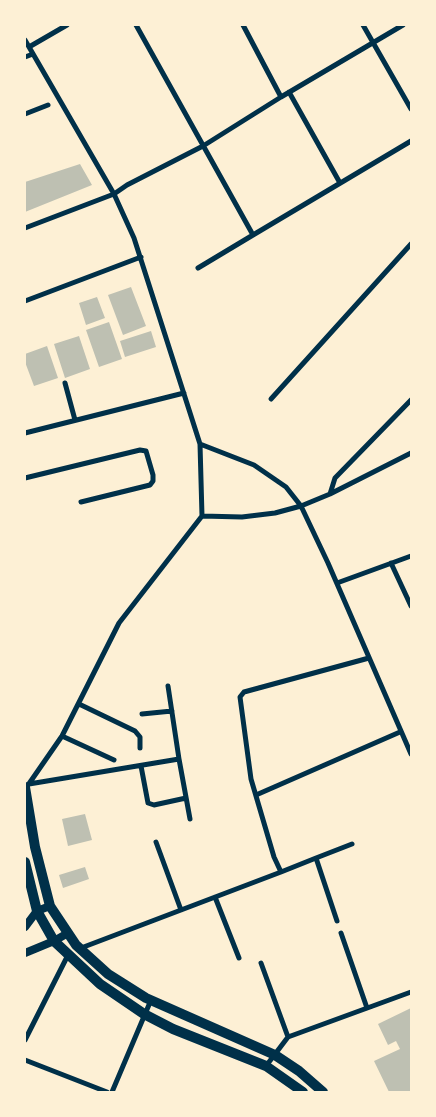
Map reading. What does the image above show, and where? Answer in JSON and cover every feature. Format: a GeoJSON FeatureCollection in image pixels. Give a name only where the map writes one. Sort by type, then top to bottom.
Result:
{"type":"FeatureCollection","features":[{"type":"Feature","properties":{"kind":"main road"},"geometry":{"type":"LineString","coordinates":[[26,786],[34,847],[50,906],[68,933],[81,948],[108,974],[151,1000],[275,1055],[323,1092]]}},
{"type":"Feature","properties":{"kind":"main road"},"geometry":{"type":"LineString","coordinates":[[25,862],[37,911],[54,941],[100,984],[144,1014],[174,1029],[266,1066],[303,1092]]}},
{"type":"Feature","properties":{"kind":"street"},"geometry":{"type":"LineString","coordinates":[[29,47],[67,25]]}},
{"type":"Feature","properties":{"kind":"street"},"geometry":{"type":"LineString","coordinates":[[136,25],[253,235]]}},
{"type":"Feature","properties":{"kind":"street"},"geometry":{"type":"LineString","coordinates":[[243,25],[281,97]]}},
{"type":"Feature","properties":{"kind":"street"},"geometry":{"type":"LineString","coordinates":[[363,25],[411,109]]}},
{"type":"Feature","properties":{"kind":"street"},"geometry":{"type":"LineString","coordinates":[[25,228],[114,194],[127,185],[204,146],[289,92],[403,25]]}},
{"type":"Feature","properties":{"kind":"street"},"geometry":{"type":"LineString","coordinates":[[25,40],[114,194],[141,257],[200,444],[202,516],[119,623],[62,736],[26,786]]}},
{"type":"Feature","properties":{"kind":"street"},"geometry":{"type":"LineString","coordinates":[[25,57],[33,54]]}},
{"type":"Feature","properties":{"kind":"street"},"geometry":{"type":"LineString","coordinates":[[289,92],[340,183]]}},
{"type":"Feature","properties":{"kind":"street"},"geometry":{"type":"LineString","coordinates":[[25,114],[48,106]]}},
{"type":"Feature","properties":{"kind":"street"},"geometry":{"type":"LineString","coordinates":[[198,268],[411,141]]}},
{"type":"Feature","properties":{"kind":"street"},"geometry":{"type":"LineString","coordinates":[[272,399],[411,244]]}},
{"type":"Feature","properties":{"kind":"street"},"geometry":{"type":"LineString","coordinates":[[25,301],[141,257]]}},
{"type":"Feature","properties":{"kind":"street"},"geometry":{"type":"LineString","coordinates":[[65,383],[74,420]]}},
{"type":"Feature","properties":{"kind":"street"},"geometry":{"type":"LineString","coordinates":[[25,433],[184,393]]}},
{"type":"Feature","properties":{"kind":"street"},"geometry":{"type":"LineString","coordinates":[[330,494],[335,478],[411,400]]}},
{"type":"Feature","properties":{"kind":"street"},"geometry":{"type":"LineString","coordinates":[[200,444],[254,465],[286,487],[301,506],[337,583],[400,732],[410,751]]}},
{"type":"Feature","properties":{"kind":"street"},"geometry":{"type":"LineString","coordinates":[[25,478],[140,450],[146,451],[153,476],[153,482],[150,485],[81,502]]}},
{"type":"Feature","properties":{"kind":"street"},"geometry":{"type":"LineString","coordinates":[[202,516],[242,517],[275,513],[301,506],[330,494],[411,454]]}},
{"type":"Feature","properties":{"kind":"street"},"geometry":{"type":"LineString","coordinates":[[337,583],[411,556]]}},
{"type":"Feature","properties":{"kind":"street"},"geometry":{"type":"LineString","coordinates":[[392,563],[411,606]]}},
{"type":"Feature","properties":{"kind":"street"},"geometry":{"type":"LineString","coordinates":[[281,872],[274,858],[251,779],[240,702],[242,694],[369,658]]}},
{"type":"Feature","properties":{"kind":"street"},"geometry":{"type":"LineString","coordinates":[[168,686],[190,819]]}},
{"type":"Feature","properties":{"kind":"street"},"geometry":{"type":"LineString","coordinates":[[79,704],[135,731],[140,737],[140,748]]}},
{"type":"Feature","properties":{"kind":"street"},"geometry":{"type":"LineString","coordinates":[[142,714],[172,711]]}},
{"type":"Feature","properties":{"kind":"street"},"geometry":{"type":"LineString","coordinates":[[256,795],[400,732]]}},
{"type":"Feature","properties":{"kind":"street"},"geometry":{"type":"LineString","coordinates":[[62,736],[114,760]]}},
{"type":"Feature","properties":{"kind":"street"},"geometry":{"type":"LineString","coordinates":[[26,786],[180,759]]}},
{"type":"Feature","properties":{"kind":"street"},"geometry":{"type":"LineString","coordinates":[[141,766],[148,803],[154,805],[186,798]]}},
{"type":"Feature","properties":{"kind":"street"},"geometry":{"type":"LineString","coordinates":[[156,842],[181,910]]}},
{"type":"Feature","properties":{"kind":"street"},"geometry":{"type":"LineString","coordinates":[[81,948],[352,844]]}},
{"type":"Feature","properties":{"kind":"street"},"geometry":{"type":"LineString","coordinates":[[316,858],[337,921]]}},
{"type":"Feature","properties":{"kind":"street"},"geometry":{"type":"LineString","coordinates":[[215,897],[239,958]]}},
{"type":"Feature","properties":{"kind":"street"},"geometry":{"type":"LineString","coordinates":[[25,927],[37,911],[50,906]]}},
{"type":"Feature","properties":{"kind":"street"},"geometry":{"type":"LineString","coordinates":[[25,953],[68,933]]}},
{"type":"Feature","properties":{"kind":"street"},"geometry":{"type":"LineString","coordinates":[[341,933],[366,1008]]}},
{"type":"Feature","properties":{"kind":"street"},"geometry":{"type":"LineString","coordinates":[[25,1040],[68,955]]}},
{"type":"Feature","properties":{"kind":"street"},"geometry":{"type":"LineString","coordinates":[[261,963],[288,1037]]}},
{"type":"Feature","properties":{"kind":"street"},"geometry":{"type":"LineString","coordinates":[[266,1066],[288,1037],[411,992]]}},
{"type":"Feature","properties":{"kind":"street"},"geometry":{"type":"LineString","coordinates":[[112,1092],[151,1000]]}},
{"type":"Feature","properties":{"kind":"street"},"geometry":{"type":"LineString","coordinates":[[25,1060],[107,1092]]}},
{"type":"Feature","properties":{"kind":"building"},"geometry":{"type":"Polygon","coordinates":[[[80,164],[92,185],[25,212],[25,182],[80,164]]]}},
{"type":"Feature","properties":{"kind":"building"},"geometry":{"type":"Polygon","coordinates":[[[131,287],[146,326],[123,335],[108,295],[131,287]]]}},
{"type":"Feature","properties":{"kind":"building"},"geometry":{"type":"Polygon","coordinates":[[[97,297],[105,318],[86,325],[79,303],[97,297]]]}},
{"type":"Feature","properties":{"kind":"building"},"geometry":{"type":"Polygon","coordinates":[[[109,322],[122,359],[99,367],[86,330],[109,322]]]}},
{"type":"Feature","properties":{"kind":"building"},"geometry":{"type":"Polygon","coordinates":[[[151,331],[156,347],[125,357],[120,341],[151,331]]]}},
{"type":"Feature","properties":{"kind":"building"},"geometry":{"type":"Polygon","coordinates":[[[79,336],[90,369],[65,378],[54,344],[79,336]]]}},
{"type":"Feature","properties":{"kind":"building"},"geometry":{"type":"Polygon","coordinates":[[[47,346],[58,378],[34,386],[25,362],[25,354],[47,346]]]}},
{"type":"Feature","properties":{"kind":"building"},"geometry":{"type":"Polygon","coordinates":[[[85,814],[92,840],[68,846],[62,819],[85,814]]]}},
{"type":"Feature","properties":{"kind":"building"},"geometry":{"type":"Polygon","coordinates":[[[85,867],[89,879],[63,888],[59,875],[85,867]]]}},
{"type":"Feature","properties":{"kind":"building"},"geometry":{"type":"Polygon","coordinates":[[[411,1008],[411,1092],[389,1092],[374,1061],[400,1049],[396,1041],[388,1045],[378,1024],[411,1008]]]}}]}
